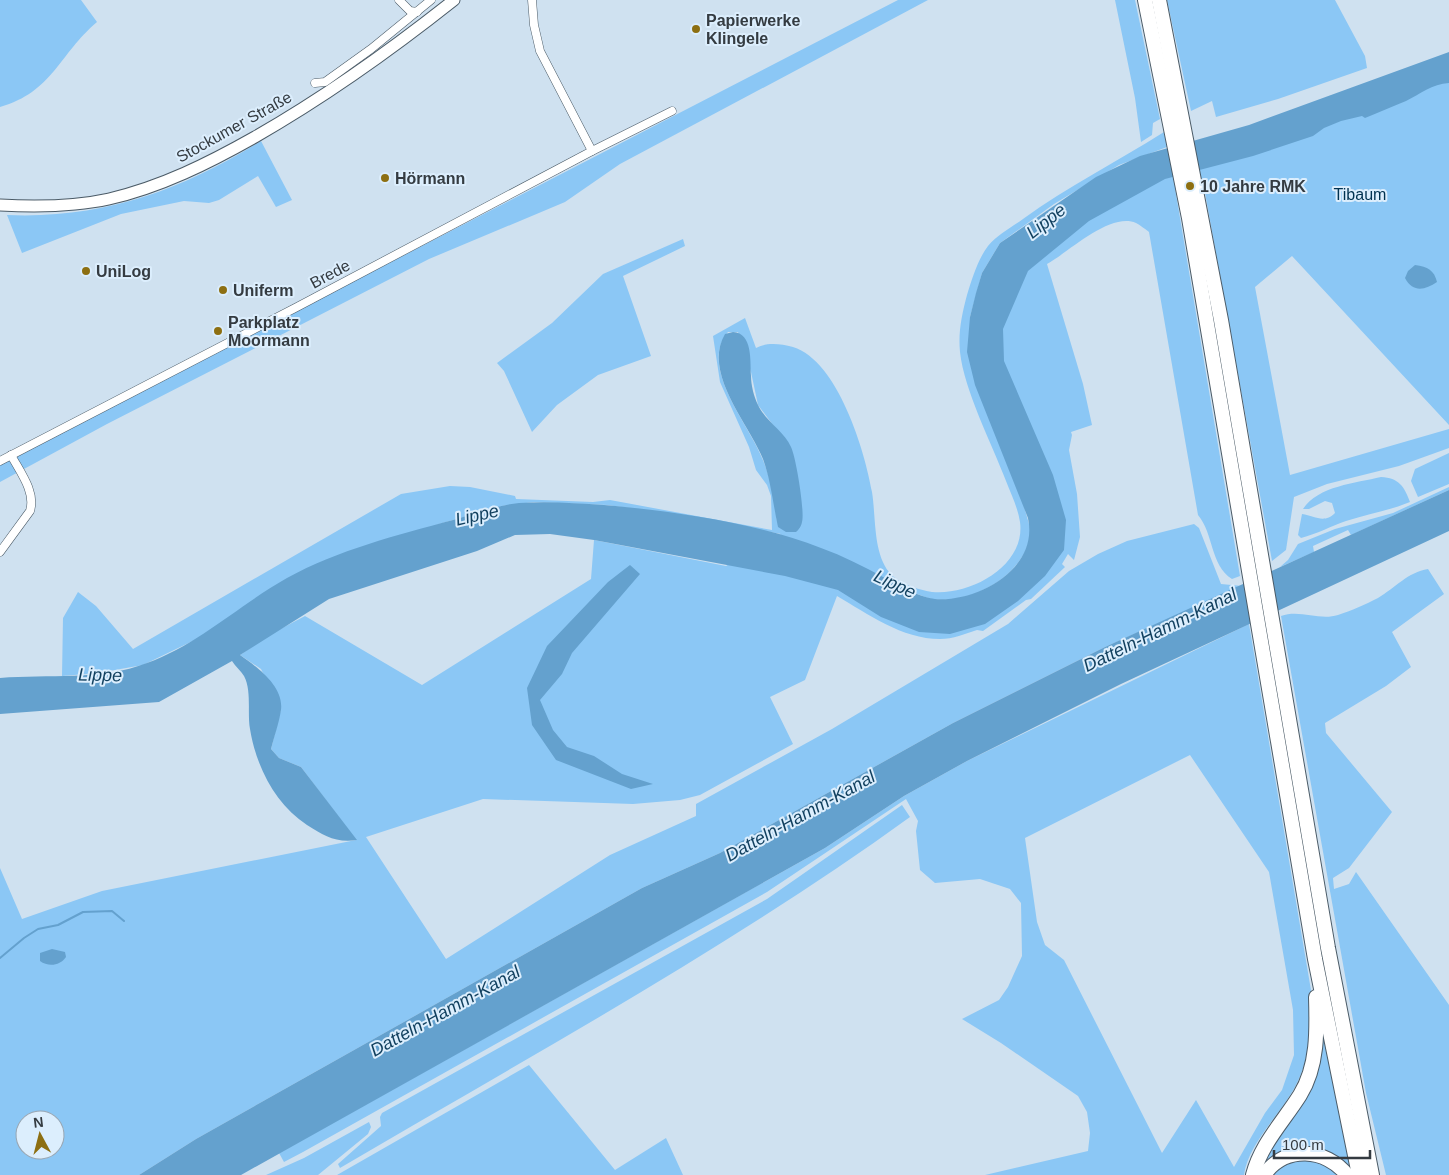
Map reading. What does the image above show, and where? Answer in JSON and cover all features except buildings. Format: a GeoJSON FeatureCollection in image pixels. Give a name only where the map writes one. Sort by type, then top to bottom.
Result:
{"type":"FeatureCollection","features":[{"type":"Feature","properties":{"kind":"highway"},"geometry":{"type":"LineString","coordinates":[[1145,0],[1172,97]]}},
{"type":"Feature","properties":{"kind":"highway"},"geometry":{"type":"LineString","coordinates":[[1158,0],[1172,97],[1260,547],[1328,948],[1372,1175]]}},
{"type":"Feature","properties":{"kind":"highway"},"geometry":{"type":"LineString","coordinates":[[1195,216],[1261,641],[1315,958],[1359,1175]]}},
{"type":"Feature","properties":{"kind":"highway"},"geometry":{"type":"LineString","coordinates":[[1253,1175],[1262,1149],[1301,1094],[1310,1072],[1316,1044],[1315,958]]}},
{"type":"Feature","properties":{"kind":"highway"},"geometry":{"type":"LineString","coordinates":[[1264,1175],[1280,1160],[1298,1153],[1320,1155],[1329,1159],[1347,1175]]}},
{"type":"Feature","properties":{"kind":"main road","name":"Stockumer Straße"},"geometry":{"type":"LineString","coordinates":[[0,205],[38,207],[86,204],[137,192],[192,170],[311,103],[375,60],[454,0]]}},
{"type":"Feature","properties":{"kind":"street"},"geometry":{"type":"LineString","coordinates":[[399,0],[410,11],[417,12]]}},
{"type":"Feature","properties":{"kind":"street"},"geometry":{"type":"LineString","coordinates":[[315,83],[325,82],[431,0]]}},
{"type":"Feature","properties":{"kind":"street"},"geometry":{"type":"LineString","coordinates":[[532,0],[534,25],[540,51],[592,151]]}},
{"type":"Feature","properties":{"kind":"street","name":"Brede"},"geometry":{"type":"LineString","coordinates":[[0,461],[672,111]]}},
{"type":"Feature","properties":{"kind":"street"},"geometry":{"type":"LineString","coordinates":[[0,552],[30,511],[32,503],[28,487],[11,455]]}},
{"type":"Feature","properties":{"kind":"green space"},"geometry":{"type":"Polygon","coordinates":[[[0,0],[81,0],[97,22],[84,34],[44,82],[18,100],[0,107],[0,0]]]}},
{"type":"Feature","properties":{"kind":"green space"},"geometry":{"type":"Polygon","coordinates":[[[898,0],[928,0],[620,164],[565,202],[429,259],[107,424],[0,482],[0,464],[898,0]]]}},
{"type":"Feature","properties":{"kind":"green space"},"geometry":{"type":"Polygon","coordinates":[[[1115,0],[1135,0],[1160,119],[1153,123],[1152,135],[1141,142],[1135,98],[1115,0]]]}},
{"type":"Feature","properties":{"kind":"green space"},"geometry":{"type":"Polygon","coordinates":[[[1167,0],[1335,0],[1365,56],[1367,68],[1278,99],[1216,117],[1212,101],[1191,111],[1167,0]]]}},
{"type":"Feature","properties":{"kind":"green space","name":"Tibaum"},"geometry":{"type":"Polygon","coordinates":[[[1449,68],[1449,425],[1292,256],[1255,287],[1290,475],[1449,429],[1449,448],[1399,466],[1327,484],[1294,497],[1286,550],[1272,561],[1205,193],[1203,193],[1201,180],[1175,188],[1240,576],[1232,579],[1220,566],[1207,531],[1198,515],[1149,232],[1136,223],[1126,221],[1114,223],[1090,235],[1047,264],[1083,384],[1092,425],[1071,432],[1069,450],[1077,494],[1080,537],[1074,560],[1068,554],[1062,564],[1065,567],[1031,599],[1026,600],[983,631],[977,630],[940,639],[912,635],[899,630],[873,618],[837,596],[805,680],[770,697],[793,744],[700,795],[680,800],[633,804],[483,799],[366,837],[446,959],[610,855],[696,816],[696,804],[832,729],[1008,624],[1069,571],[1098,554],[1127,541],[1194,524],[1199,528],[1221,584],[1242,586],[1105,647],[953,723],[720,853],[642,888],[196,1139],[139,1175],[0,1175],[0,868],[22,919],[102,891],[356,840],[301,767],[279,758],[271,749],[281,709],[261,669],[240,655],[269,635],[305,616],[422,685],[591,579],[594,540],[726,566],[781,534],[680,515],[607,505],[534,502],[502,506],[439,524],[263,594],[201,637],[143,665],[98,673],[62,676],[63,618],[78,592],[96,606],[133,649],[401,494],[450,486],[470,487],[515,496],[516,499],[593,502],[610,500],[772,530],[771,496],[767,485],[756,470],[749,447],[720,382],[713,336],[745,318],[756,348],[774,344],[793,347],[809,356],[823,370],[836,388],[847,409],[863,454],[872,492],[880,555],[889,572],[903,583],[932,592],[963,589],[978,583],[1005,565],[1014,552],[1019,538],[1020,522],[1014,501],[967,383],[960,352],[961,323],[967,295],[976,269],[988,246],[1000,235],[1057,196],[1164,132],[1167,147],[1119,165],[1054,204],[1000,243],[982,273],[970,317],[1031,531],[1027,547],[1020,561],[1009,573],[980,591],[948,600],[932,599],[896,583],[954,615],[1038,559],[984,326],[1072,212],[1449,68]],[[728,332],[720,346],[719,362],[722,378],[729,395],[756,444],[768,473],[777,521],[776,429],[758,405],[751,372],[738,332],[728,332]]]}},
{"type":"Feature","properties":{"kind":"green space"},"geometry":{"type":"Polygon","coordinates":[[[261,141],[292,200],[276,207],[258,176],[219,200],[209,203],[184,201],[121,214],[22,253],[7,215],[42,215],[76,212],[108,207],[140,198],[201,174],[261,141]]]}},
{"type":"Feature","properties":{"kind":"green space"},"geometry":{"type":"Polygon","coordinates":[[[683,239],[685,246],[623,276],[651,356],[598,375],[557,405],[532,432],[504,371],[497,363],[552,323],[603,274],[683,239]]]}},
{"type":"Feature","properties":{"kind":"green space"},"geometry":{"type":"Polygon","coordinates":[[[1449,453],[1449,484],[1418,497],[1411,481],[1415,469],[1449,453]]]}},
{"type":"Feature","properties":{"kind":"green space"},"geometry":{"type":"Polygon","coordinates":[[[1381,477],[1397,481],[1405,491],[1410,502],[1346,521],[1301,538],[1298,535],[1302,514],[1323,519],[1335,513],[1332,503],[1325,501],[1309,509],[1303,509],[1318,495],[1338,487],[1381,477]]]}},
{"type":"Feature","properties":{"kind":"green space"},"geometry":{"type":"Polygon","coordinates":[[[1449,487],[1449,490],[1351,535],[1348,530],[1313,546],[1314,552],[1280,567],[1288,560],[1298,544],[1335,529],[1393,513],[1449,487]]]}},
{"type":"Feature","properties":{"kind":"green space"},"geometry":{"type":"Polygon","coordinates":[[[1428,569],[1444,594],[1392,632],[1411,667],[1386,686],[1325,723],[1326,733],[1392,812],[1349,868],[1333,878],[1334,889],[1349,884],[1356,872],[1449,1005],[1449,1175],[1386,1175],[1366,1093],[1281,616],[1288,614],[1324,617],[1338,615],[1378,598],[1414,573],[1428,569]]]}},
{"type":"Feature","properties":{"kind":"green space"},"geometry":{"type":"Polygon","coordinates":[[[1249,624],[1313,1002],[1309,1044],[1301,1075],[1290,1096],[1266,1128],[1252,1151],[1244,1175],[985,1175],[1088,1151],[1090,1133],[1087,1112],[1078,1096],[1001,1043],[962,1019],[999,1000],[1008,987],[1022,956],[1021,903],[1010,889],[980,879],[935,883],[920,870],[916,831],[918,821],[906,799],[767,892],[284,1162],[279,1153],[825,848],[904,796],[967,761],[1249,624]],[[1190,755],[1025,838],[1037,922],[1045,945],[1064,960],[1162,1153],[1196,1100],[1234,1167],[1265,1113],[1282,1090],[1294,1055],[1293,1010],[1269,872],[1190,755]]]}},
{"type":"Feature","properties":{"kind":"green space"},"geometry":{"type":"Polygon","coordinates":[[[902,805],[910,817],[772,911],[557,1042],[340,1168],[338,1164],[381,1126],[380,1117],[382,1113],[767,899],[902,805]]]}},
{"type":"Feature","properties":{"kind":"green space"},"geometry":{"type":"Polygon","coordinates":[[[1320,1013],[1352,1175],[1324,1153],[1257,1169],[1295,1110],[1320,1013]]]}},
{"type":"Feature","properties":{"kind":"green space"},"geometry":{"type":"Polygon","coordinates":[[[529,1065],[615,1170],[666,1138],[683,1175],[337,1175],[529,1065]]]}},
{"type":"Feature","properties":{"kind":"green space"},"geometry":{"type":"Polygon","coordinates":[[[369,1122],[371,1127],[368,1134],[318,1175],[266,1175],[304,1158],[369,1122]]]}},
{"type":"Feature","properties":{"kind":"green space"},"geometry":{"type":"Polygon","coordinates":[[[1318,1160],[1340,1175],[1271,1175],[1289,1162],[1318,1160]]]}},
{"type":"Feature","properties":{"kind":"water","name":"Lippe"},"geometry":{"type":"Polygon","coordinates":[[[1449,52],[1449,83],[1432,87],[1406,101],[1365,118],[1362,116],[1341,121],[1324,128],[1313,136],[1253,156],[1165,179],[1089,221],[1028,271],[1003,329],[1004,361],[1053,475],[1066,520],[1064,550],[1045,576],[1018,601],[985,624],[950,634],[919,632],[881,617],[838,590],[785,576],[594,540],[550,534],[515,535],[477,551],[329,599],[240,655],[268,678],[274,685],[281,701],[278,725],[271,749],[279,758],[301,767],[357,840],[350,841],[330,838],[307,825],[285,806],[276,795],[262,770],[253,743],[249,723],[248,688],[243,674],[232,661],[159,702],[0,714],[0,678],[93,675],[129,669],[147,663],[184,646],[269,589],[306,568],[347,551],[511,504],[562,502],[604,505],[714,519],[796,539],[829,551],[928,598],[952,598],[970,595],[987,588],[1015,566],[1024,552],[1029,536],[1028,518],[975,385],[967,352],[970,317],[982,273],[1000,243],[1096,177],[1140,156],[1249,125],[1449,52]]]}},
{"type":"Feature","properties":{"kind":"water"},"geometry":{"type":"Polygon","coordinates":[[[1415,265],[1430,270],[1437,282],[1420,289],[1408,283],[1405,278],[1408,271],[1415,265]]]}},
{"type":"Feature","properties":{"kind":"water"},"geometry":{"type":"Polygon","coordinates":[[[733,332],[744,337],[747,342],[752,387],[758,405],[761,411],[788,441],[793,453],[800,484],[803,516],[801,525],[796,532],[786,532],[778,527],[763,459],[730,398],[723,381],[719,365],[719,349],[725,334],[733,332]]]}},
{"type":"Feature","properties":{"kind":"water","name":"Datteln-Hamm-Kanal"},"geometry":{"type":"Polygon","coordinates":[[[1449,490],[1449,531],[1121,684],[967,761],[904,796],[825,848],[241,1175],[139,1175],[196,1139],[642,888],[720,853],[953,723],[1105,647],[1449,490]]]}},
{"type":"Feature","properties":{"kind":"water"},"geometry":{"type":"Polygon","coordinates":[[[630,565],[640,574],[572,653],[562,674],[540,700],[553,730],[567,747],[594,756],[622,774],[653,784],[631,789],[556,760],[532,725],[527,688],[547,646],[608,582],[630,565]]]}},
{"type":"Feature","properties":{"kind":"water"},"geometry":{"type":"Polygon","coordinates":[[[52,949],[65,952],[66,957],[54,965],[40,961],[40,953],[52,949]]]}},
{"type":"Feature","properties":{"kind":"waterway"},"geometry":{"type":"LineString","coordinates":[[0,958],[38,929],[58,925],[83,912],[112,911],[124,921]]}},
{"type":"Feature","properties":{"kind":"place","name":"Papierwerke Klingele"},"geometry":{"type":"Point","coordinates":[696,29]}},
{"type":"Feature","properties":{"kind":"place","name":"Hörmann"},"geometry":{"type":"Point","coordinates":[385,178]}},
{"type":"Feature","properties":{"kind":"place","name":"10 Jahre RMK"},"geometry":{"type":"Point","coordinates":[1190,186]}},
{"type":"Feature","properties":{"kind":"place","name":"UniLog"},"geometry":{"type":"Point","coordinates":[86,271]}},
{"type":"Feature","properties":{"kind":"place","name":"Uniferm"},"geometry":{"type":"Point","coordinates":[223,290]}},
{"type":"Feature","properties":{"kind":"place","name":"Parkplatz Moormann"},"geometry":{"type":"Point","coordinates":[218,331]}}]}
